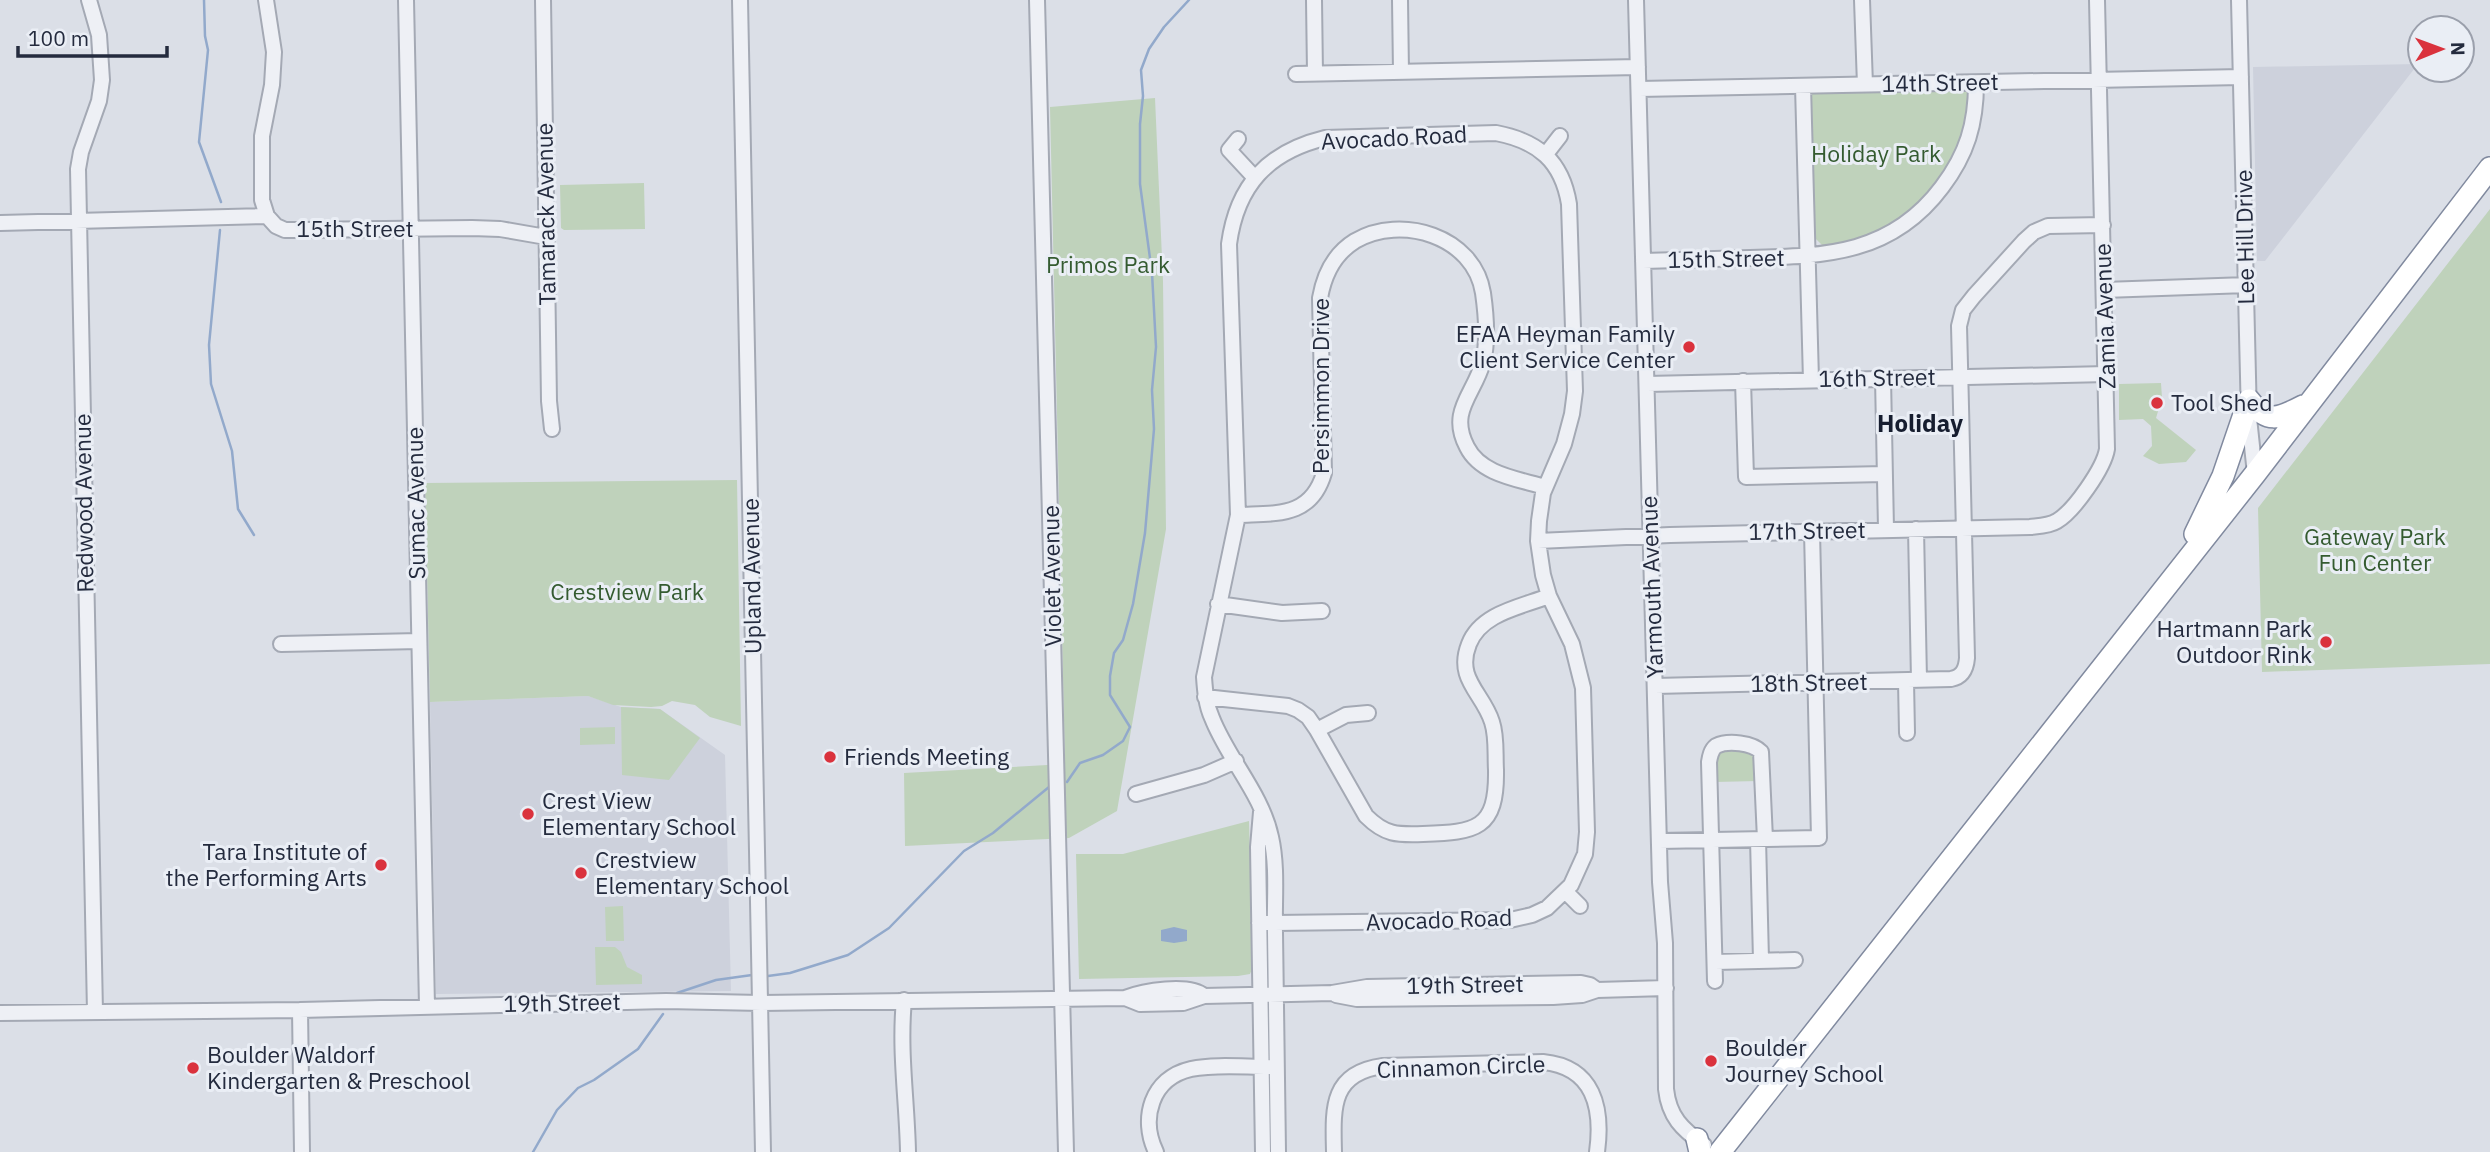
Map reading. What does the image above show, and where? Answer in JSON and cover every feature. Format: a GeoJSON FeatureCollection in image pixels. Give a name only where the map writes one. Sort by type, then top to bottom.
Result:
{"type":"FeatureCollection","features":[{"type":"Feature","properties":{"kind":"highway"},"geometry":{"type":"LineString","coordinates":[[1718,1152],[2255,474],[2490,168]]}},
{"type":"Feature","properties":{"kind":"highway"},"geometry":{"type":"LineString","coordinates":[[2249,400],[2259,413],[2276,418],[2286,416],[2306,405]]}},
{"type":"Feature","properties":{"kind":"highway"},"geometry":{"type":"LineString","coordinates":[[2176,571],[2223,476],[2249,400]]}},
{"type":"Feature","properties":{"kind":"street","name":"Redwood Avenue"},"geometry":{"type":"LineString","coordinates":[[89,0],[99,35],[102,80],[99,101],[81,152],[78,169],[95,1012]]}},
{"type":"Feature","properties":{"kind":"street"},"geometry":{"type":"LineString","coordinates":[[266,0],[274,52],[272,85],[262,136],[262,200],[267,216]]}},
{"type":"Feature","properties":{"kind":"street","name":"Sumac Avenue"},"geometry":{"type":"LineString","coordinates":[[406,0],[427,1006]]}},
{"type":"Feature","properties":{"kind":"street","name":"Tamarack Avenue"},"geometry":{"type":"LineString","coordinates":[[543,0],[549,401],[552,429]]}},
{"type":"Feature","properties":{"kind":"street","name":"Upland Avenue"},"geometry":{"type":"LineString","coordinates":[[740,0],[763,1152]]}},
{"type":"Feature","properties":{"kind":"street","name":"Violet Avenue"},"geometry":{"type":"LineString","coordinates":[[1037,0],[1066,1152]]}},
{"type":"Feature","properties":{"kind":"street"},"geometry":{"type":"LineString","coordinates":[[1314,0],[1315,73]]}},
{"type":"Feature","properties":{"kind":"street"},"geometry":{"type":"LineString","coordinates":[[1400,0],[1401,72]]}},
{"type":"Feature","properties":{"kind":"street","name":"Yarmouth Avenue"},"geometry":{"type":"LineString","coordinates":[[1636,0],[1667,1098],[1675,1121],[1698,1146],[1718,1152]]}},
{"type":"Feature","properties":{"kind":"street"},"geometry":{"type":"LineString","coordinates":[[1862,0],[1864,85]]}},
{"type":"Feature","properties":{"kind":"street","name":"Zamia Avenue"},"geometry":{"type":"LineString","coordinates":[[1964,528],[2038,526],[2053,523],[2065,514],[2105,461],[2108,438],[2107,374],[2097,0]]}},
{"type":"Feature","properties":{"kind":"street","name":"Lee Hill Drive"},"geometry":{"type":"LineString","coordinates":[[2239,0],[2249,400],[2255,474]]}},
{"type":"Feature","properties":{"kind":"street"},"geometry":{"type":"LineString","coordinates":[[1296,74],[1638,67]]}},
{"type":"Feature","properties":{"kind":"street","name":"14th Street"},"geometry":{"type":"LineString","coordinates":[[1639,89],[2241,77]]}},
{"type":"Feature","properties":{"kind":"street","name":"15th Street"},"geometry":{"type":"LineString","coordinates":[[1643,261],[1808,256],[1845,251],[1877,241],[1900,227],[1928,204],[1946,182],[1967,144],[1975,114],[1976,83]]}},
{"type":"Feature","properties":{"kind":"street"},"geometry":{"type":"LineString","coordinates":[[1803,86],[1811,380]]}},
{"type":"Feature","properties":{"kind":"street","name":"Avocado Road"},"geometry":{"type":"LineString","coordinates":[[1259,923],[1275,923],[1510,920],[1547,908],[1565,891],[1580,870],[1585,855],[1587,832],[1583,688],[1564,618],[1549,596],[1538,541],[1545,487],[1564,444],[1575,391],[1569,204],[1567,189],[1558,169],[1546,154],[1517,137],[1496,133],[1325,138],[1289,150],[1272,161],[1255,178],[1238,206],[1229,244],[1238,515],[1204,670],[1205,697],[1212,719],[1261,811],[1273,846],[1275,923],[1276,995],[1263,1152]]}},
{"type":"Feature","properties":{"kind":"street"},"geometry":{"type":"LineString","coordinates":[[1546,154],[1560,136]]}},
{"type":"Feature","properties":{"kind":"street"},"geometry":{"type":"LineString","coordinates":[[1238,139],[1228,150],[1255,178]]}},
{"type":"Feature","properties":{"kind":"street","name":"15th Street"},"geometry":{"type":"LineString","coordinates":[[0,223],[267,216],[276,226],[285,230],[500,229],[546,237]]}},
{"type":"Feature","properties":{"kind":"street"},"geometry":{"type":"LineString","coordinates":[[1964,528],[1959,326],[1963,310],[2034,232],[2048,226],[2103,225]]}},
{"type":"Feature","properties":{"kind":"street","name":"Persimmon Drive"},"geometry":{"type":"LineString","coordinates":[[1238,515],[1294,510],[1314,496],[1320,485],[1324,473],[1320,298],[1323,283],[1329,268],[1341,251],[1361,238],[1383,231],[1433,234],[1453,246],[1470,263],[1482,292],[1485,346],[1477,377],[1462,406],[1461,432],[1467,449],[1479,463],[1490,470],[1545,487]]}},
{"type":"Feature","properties":{"kind":"street"},"geometry":{"type":"LineString","coordinates":[[2104,289],[2247,285]]}},
{"type":"Feature","properties":{"kind":"street","name":"16th Street"},"geometry":{"type":"LineString","coordinates":[[1647,383],[2107,374]]}},
{"type":"Feature","properties":{"kind":"street"},"geometry":{"type":"LineString","coordinates":[[1883,378],[1886,530]]}},
{"type":"Feature","properties":{"kind":"street"},"geometry":{"type":"LineString","coordinates":[[1743,381],[1746,477],[1884,474]]}},
{"type":"Feature","properties":{"kind":"street","name":"17th Street"},"geometry":{"type":"LineString","coordinates":[[1538,541],[1964,528]]}},
{"type":"Feature","properties":{"kind":"street","name":"18th Street"},"geometry":{"type":"LineString","coordinates":[[1655,686],[1951,679],[1961,675],[1968,658],[1964,528]]}},
{"type":"Feature","properties":{"kind":"street"},"geometry":{"type":"LineString","coordinates":[[1907,733],[1912,680],[1916,529]]}},
{"type":"Feature","properties":{"kind":"street"},"geometry":{"type":"LineString","coordinates":[[1659,841],[1819,838],[1812,531]]}},
{"type":"Feature","properties":{"kind":"street"},"geometry":{"type":"LineString","coordinates":[[1205,697],[1288,706],[1308,717],[1366,816],[1377,827],[1391,834],[1403,835],[1463,833],[1478,825],[1493,807],[1496,795],[1495,738],[1487,709],[1468,681],[1466,655],[1469,642],[1479,628],[1493,617],[1549,596]]}},
{"type":"Feature","properties":{"kind":"street"},"geometry":{"type":"LineString","coordinates":[[1218,604],[1282,612],[1322,611]]}},
{"type":"Feature","properties":{"kind":"street"},"geometry":{"type":"LineString","coordinates":[[281,644],[419,641]]}},
{"type":"Feature","properties":{"kind":"street"},"geometry":{"type":"LineString","coordinates":[[1317,730],[1346,715],[1368,713]]}},
{"type":"Feature","properties":{"kind":"street"},"geometry":{"type":"LineString","coordinates":[[1715,981],[1710,757],[1716,746],[1750,745],[1761,752],[1761,960]]}},
{"type":"Feature","properties":{"kind":"street"},"geometry":{"type":"LineString","coordinates":[[1136,794],[1204,775],[1236,761]]}},
{"type":"Feature","properties":{"kind":"street","name":"Avocado Road"},"geometry":{"type":"LineString","coordinates":[[1261,811],[1258,847],[1260,995],[1278,1152]]}},
{"type":"Feature","properties":{"kind":"street"},"geometry":{"type":"LineString","coordinates":[[1565,891],[1580,906]]}},
{"type":"Feature","properties":{"kind":"street"},"geometry":{"type":"LineString","coordinates":[[1715,962],[1795,960]]}},
{"type":"Feature","properties":{"kind":"street","name":"19th Street"},"geometry":{"type":"LineString","coordinates":[[0,1013],[300,1010],[677,1001],[761,1003],[1125,998],[1146,991],[1192,990],[1204,996],[1276,995],[1332,993],[1375,986],[1567,983],[1586,983],[1597,990],[1665,989]]}},
{"type":"Feature","properties":{"kind":"street"},"geometry":{"type":"LineString","coordinates":[[904,1000],[901,1055],[907,1097],[908,1152]]}},
{"type":"Feature","properties":{"kind":"street"},"geometry":{"type":"LineString","coordinates":[[300,1010],[302,1152]]}},
{"type":"Feature","properties":{"kind":"street","name":"Cinnamon Circle"},"geometry":{"type":"LineString","coordinates":[[1334,1152],[1334,1106],[1343,1078],[1383,1066],[1543,1062],[1585,1074],[1596,1103],[1597,1152]]}},
{"type":"Feature","properties":{"kind":"street"},"geometry":{"type":"LineString","coordinates":[[1156,1152],[1149,1138],[1147,1123],[1156,1085],[1189,1069],[1269,1067]]}},
{"type":"Feature","properties":{"kind":"shaded area"},"geometry":{"type":"Polygon","coordinates":[[[2406,64],[2406,79],[2265,261],[2257,261],[2253,67],[2406,64]]]}},
{"type":"Feature","properties":{"kind":"shaded area","name":"Crestview Elementary School"},"geometry":{"type":"Polygon","coordinates":[[[588,696],[621,707],[660,709],[725,755],[731,991],[436,994],[430,702],[588,696]]]}},
{"type":"Feature","properties":{"kind":"green space","name":"Holiday Park"},"geometry":{"type":"Polygon","coordinates":[[[1970,88],[1968,117],[1960,145],[1933,188],[1895,221],[1873,233],[1825,248],[1815,238],[1809,99],[1814,91],[1970,88]]]}},
{"type":"Feature","properties":{"kind":"green space","name":"Primos Park"},"geometry":{"type":"Polygon","coordinates":[[[1155,98],[1163,281],[1166,529],[1117,811],[1069,838],[905,846],[904,773],[1065,764],[1050,107],[1155,98]]]}},
{"type":"Feature","properties":{"kind":"green space"},"geometry":{"type":"Polygon","coordinates":[[[644,183],[645,229],[561,228],[560,185],[644,183]]]}},
{"type":"Feature","properties":{"kind":"green space","name":"Gateway Park Fun Center"},"geometry":{"type":"Polygon","coordinates":[[[2490,209],[2490,664],[2262,672],[2258,508],[2490,209]]]}},
{"type":"Feature","properties":{"kind":"green space"},"geometry":{"type":"Polygon","coordinates":[[[2161,383],[2162,398],[2156,418],[2196,450],[2186,462],[2159,464],[2143,456],[2152,446],[2151,426],[2143,419],[2119,420],[2119,384],[2161,383]]]}},
{"type":"Feature","properties":{"kind":"green space","name":"Crestview Park"},"geometry":{"type":"Polygon","coordinates":[[[737,480],[741,726],[710,717],[695,705],[672,701],[651,707],[613,705],[588,696],[430,702],[425,483],[737,480]]]}},
{"type":"Feature","properties":{"kind":"green space"},"geometry":{"type":"Polygon","coordinates":[[[621,707],[660,709],[700,738],[669,780],[622,775],[621,707]]]}},
{"type":"Feature","properties":{"kind":"green space"},"geometry":{"type":"Polygon","coordinates":[[[615,727],[615,744],[580,745],[580,728],[615,727]]]}},
{"type":"Feature","properties":{"kind":"green space"},"geometry":{"type":"Polygon","coordinates":[[[1724,749],[1755,752],[1759,781],[1714,782],[1716,752],[1724,749]]]}},
{"type":"Feature","properties":{"kind":"green space"},"geometry":{"type":"Polygon","coordinates":[[[1249,821],[1253,967],[1250,974],[1079,979],[1076,854],[1123,854],[1249,821]]]}},
{"type":"Feature","properties":{"kind":"green space"},"geometry":{"type":"Polygon","coordinates":[[[623,906],[624,941],[606,941],[605,907],[623,906]]]}},
{"type":"Feature","properties":{"kind":"green space"},"geometry":{"type":"Polygon","coordinates":[[[595,947],[615,947],[621,952],[627,967],[642,975],[642,984],[596,985],[595,947]]]}},
{"type":"Feature","properties":{"kind":"water"},"geometry":{"type":"Polygon","coordinates":[[[1174,927],[1187,930],[1187,941],[1161,941],[1161,930],[1174,927]]]}},
{"type":"Feature","properties":{"kind":"waterway"},"geometry":{"type":"LineString","coordinates":[[204,0],[208,50],[199,142],[221,202]]}},
{"type":"Feature","properties":{"kind":"waterway"},"geometry":{"type":"LineString","coordinates":[[1067,782],[1080,763],[1103,755],[1123,741],[1130,727],[1110,695],[1110,676],[1114,653],[1123,640],[1133,604],[1145,533],[1154,429],[1152,390],[1156,347],[1152,273],[1140,184],[1143,96],[1141,70],[1149,49],[1164,27],[1189,0]]}},
{"type":"Feature","properties":{"kind":"waterway"},"geometry":{"type":"LineString","coordinates":[[220,230],[209,345],[211,384],[232,451],[238,509],[254,535]]}},
{"type":"Feature","properties":{"kind":"waterway"},"geometry":{"type":"LineString","coordinates":[[768,976],[790,973],[848,955],[889,928],[964,851],[993,833],[1049,787]]}},
{"type":"Feature","properties":{"kind":"waterway"},"geometry":{"type":"LineString","coordinates":[[677,993],[716,980],[752,975]]}},
{"type":"Feature","properties":{"kind":"waterway"},"geometry":{"type":"LineString","coordinates":[[533,1152],[557,1110],[578,1088],[638,1049],[663,1014]]}},
{"type":"Feature","properties":{"kind":"place","name":"EFAA Heyman Family Client Service Center"},"geometry":{"type":"Point","coordinates":[1689,347]}},
{"type":"Feature","properties":{"kind":"place","name":"Tool Shed"},"geometry":{"type":"Point","coordinates":[2157,403]}},
{"type":"Feature","properties":{"kind":"place","name":"Hartmann Park Outdoor Rink"},"geometry":{"type":"Point","coordinates":[2326,642]}},
{"type":"Feature","properties":{"kind":"place","name":"Friends Meeting"},"geometry":{"type":"Point","coordinates":[830,757]}},
{"type":"Feature","properties":{"kind":"place","name":"Crest View Elementary School"},"geometry":{"type":"Point","coordinates":[528,814]}},
{"type":"Feature","properties":{"kind":"place","name":"Tara Institute of the Performing Arts"},"geometry":{"type":"Point","coordinates":[381,865]}},
{"type":"Feature","properties":{"kind":"place","name":"Crestview Elementary School"},"geometry":{"type":"Point","coordinates":[581,873]}},
{"type":"Feature","properties":{"kind":"place","name":"Boulder Journey School"},"geometry":{"type":"Point","coordinates":[1711,1061]}},
{"type":"Feature","properties":{"kind":"place","name":"Boulder Waldorf Kindergarten & Preschool"},"geometry":{"type":"Point","coordinates":[193,1068]}},
{"type":"Feature","properties":{"kind":"district","name":"Holiday"},"geometry":{"type":"Point","coordinates":[1920,424]}}]}
